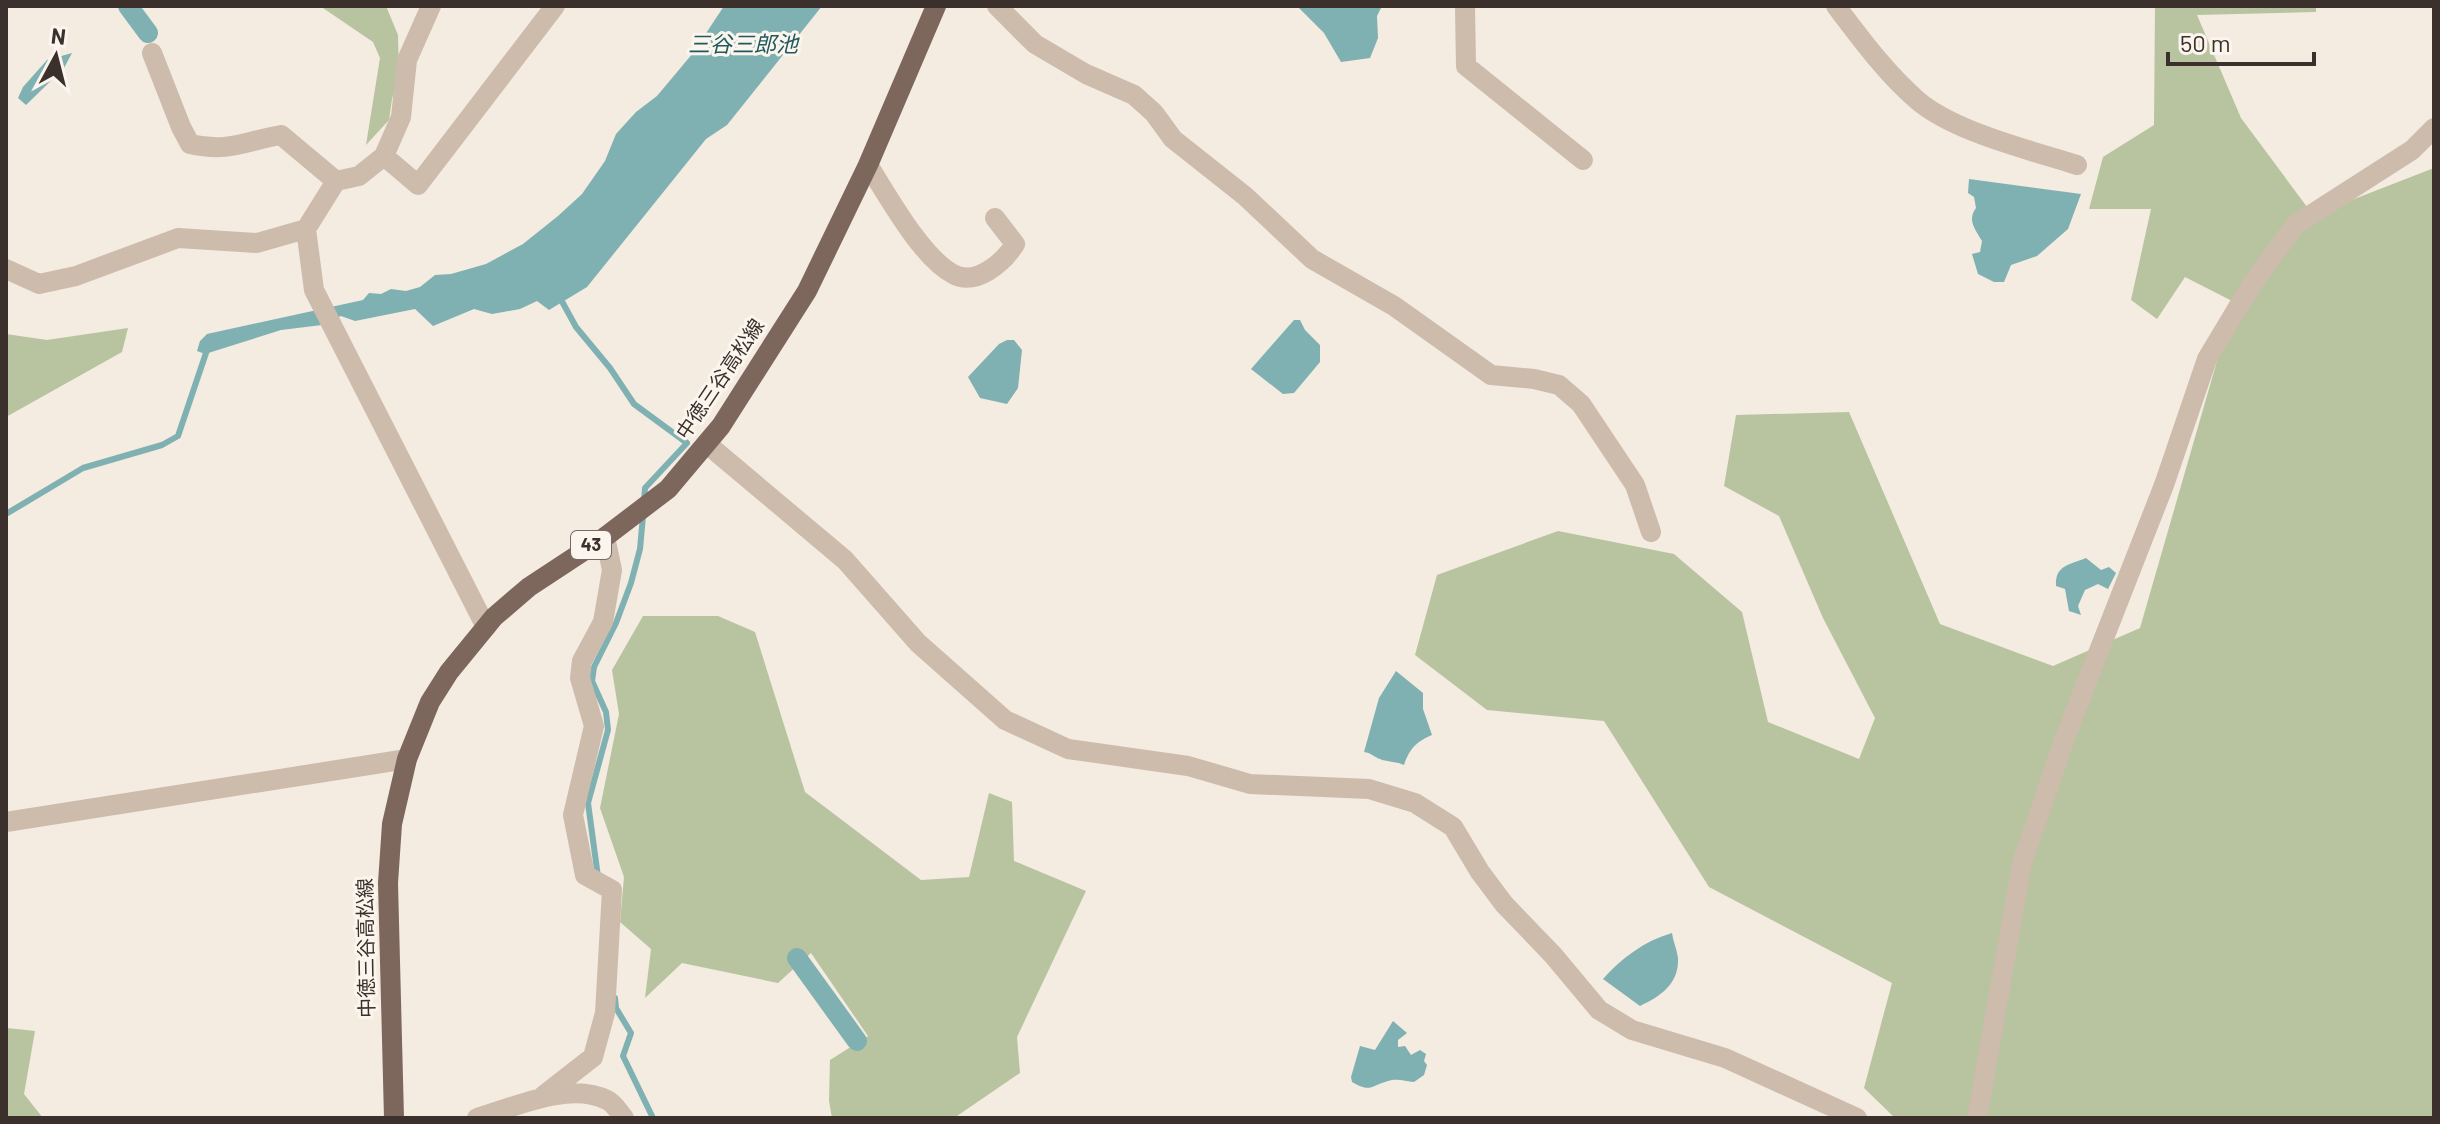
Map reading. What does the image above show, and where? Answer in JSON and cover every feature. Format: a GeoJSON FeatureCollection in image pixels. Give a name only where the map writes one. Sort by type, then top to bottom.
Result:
{"type":"FeatureCollection","features":[{"type":"Feature","properties":{"kind":"main road","name":"中徳三谷高松線"},"geometry":{"type":"LineString","coordinates":[[394,1118],[388,883],[392,824],[407,759],[430,702],[449,672],[486,627],[529,587],[605,537],[668,489],[707,444],[807,291],[868,165],[936,6]]}},
{"type":"Feature","properties":{"kind":"street"},"geometry":{"type":"LineString","coordinates":[[431,6],[407,60],[401,117],[384,156],[359,176],[336,181],[306,229],[314,290],[486,627]]}},
{"type":"Feature","properties":{"kind":"street"},"geometry":{"type":"LineString","coordinates":[[384,156],[418,185],[555,6]]}},
{"type":"Feature","properties":{"kind":"street"},"geometry":{"type":"LineString","coordinates":[[997,6],[1035,44],[1086,74],[1134,95],[1154,113],[1173,139],[1245,196],[1312,259],[1394,306],[1491,375],[1559,385],[1581,404],[1635,485],[1651,532]]}},
{"type":"Feature","properties":{"kind":"street"},"geometry":{"type":"LineString","coordinates":[[1465,6],[1466,66],[1583,160]]}},
{"type":"Feature","properties":{"kind":"street"},"geometry":{"type":"LineString","coordinates":[[1836,6],[1872,53],[1919,101],[1968,129],[2077,165]]}},
{"type":"Feature","properties":{"kind":"street"},"geometry":{"type":"LineString","coordinates":[[152,53],[190,144],[232,148],[281,135],[336,181]]}},
{"type":"Feature","properties":{"kind":"street"},"geometry":{"type":"LineString","coordinates":[[1977,1118],[2022,863],[2066,735],[2164,485],[2207,359],[2252,284],[2295,225],[2412,150],[2434,128]]}},
{"type":"Feature","properties":{"kind":"street"},"geometry":{"type":"LineString","coordinates":[[868,165],[937,262],[956,276],[979,277],[1007,258],[1015,244],[995,218]]}},
{"type":"Feature","properties":{"kind":"street"},"geometry":{"type":"LineString","coordinates":[[6,269],[39,284],[76,276],[178,238],[257,243],[306,229]]}},
{"type":"Feature","properties":{"kind":"street"},"geometry":{"type":"LineString","coordinates":[[707,444],[845,560],[918,643],[1005,720],[1068,749],[1188,766],[1250,784],[1369,789],[1415,803],[1453,827],[1504,904],[1553,955],[1599,1010],[1632,1030],[1725,1058],[1857,1118]]}},
{"type":"Feature","properties":{"kind":"street"},"geometry":{"type":"LineString","coordinates":[[543,1096],[593,1057],[605,1013],[612,890],[585,875],[573,815],[594,726],[580,678],[582,661],[603,622],[612,570],[605,537]]}},
{"type":"Feature","properties":{"kind":"street"},"geometry":{"type":"LineString","coordinates":[[6,822],[407,759]]}},
{"type":"Feature","properties":{"kind":"street"},"geometry":{"type":"LineString","coordinates":[[477,1118],[543,1096],[584,1094],[609,1100],[624,1118]]}},
{"type":"Feature","properties":{"kind":"green space"},"geometry":{"type":"Polygon","coordinates":[[[320,6],[386,6],[398,35],[399,77],[389,120],[366,145],[380,58],[373,42],[320,6]]]}},
{"type":"Feature","properties":{"kind":"green space"},"geometry":{"type":"Polygon","coordinates":[[[2155,6],[2316,6],[2316,12],[2197,15],[2241,118],[2313,215],[2434,168],[2434,1118],[1895,1118],[1864,1088],[1892,983],[1709,887],[1604,721],[1487,710],[1415,655],[1437,575],[1558,531],[1674,554],[1742,612],[1768,722],[1859,759],[1875,718],[1823,618],[1779,516],[1724,486],[1736,415],[1849,412],[1940,624],[2053,666],[2140,628],[2234,302],[2185,277],[2157,319],[2131,300],[2151,209],[2089,209],[2103,157],[2154,125],[2155,6]]]}},
{"type":"Feature","properties":{"kind":"green space"},"geometry":{"type":"Polygon","coordinates":[[[128,328],[122,352],[6,417],[6,334],[47,340],[128,328]]]}},
{"type":"Feature","properties":{"kind":"green space"},"geometry":{"type":"Polygon","coordinates":[[[643,616],[718,616],[755,632],[805,792],[921,880],[969,877],[989,793],[1012,802],[1014,861],[1086,891],[1017,1037],[1020,1073],[954,1118],[832,1118],[829,1101],[830,1060],[868,1036],[811,953],[778,983],[682,963],[645,998],[651,949],[620,922],[624,877],[600,808],[619,714],[612,670],[643,616]]]}},
{"type":"Feature","properties":{"kind":"green space"},"geometry":{"type":"Polygon","coordinates":[[[7,1028],[35,1031],[24,1094],[43,1118],[6,1118],[7,1028]]]}},
{"type":"Feature","properties":{"kind":"water","name":"三谷三郎池"},"geometry":{"type":"Polygon","coordinates":[[[724,6],[822,6],[727,125],[706,139],[587,287],[549,310],[537,301],[520,309],[492,314],[474,309],[433,326],[415,309],[355,321],[341,316],[322,325],[281,330],[205,354],[197,351],[200,341],[207,334],[363,300],[369,293],[381,294],[391,289],[406,291],[420,287],[435,275],[486,264],[523,244],[582,194],[605,161],[616,134],[636,112],[657,96],[693,53],[724,6]]]}},
{"type":"Feature","properties":{"kind":"water"},"geometry":{"type":"Polygon","coordinates":[[[1297,6],[1382,6],[1377,16],[1378,38],[1370,58],[1341,62],[1324,33],[1297,6]]]}},
{"type":"Feature","properties":{"kind":"water"},"geometry":{"type":"Polygon","coordinates":[[[72,53],[64,68],[26,105],[18,98],[23,87],[47,60],[72,53]]]}},
{"type":"Feature","properties":{"kind":"water"},"geometry":{"type":"Polygon","coordinates":[[[1969,179],[2081,194],[2068,229],[2037,256],[2011,265],[2004,282],[1994,282],[1978,274],[1972,254],[1980,252],[1982,241],[1972,221],[1976,208],[1974,197],[1968,193],[1969,179]]]}},
{"type":"Feature","properties":{"kind":"water"},"geometry":{"type":"Polygon","coordinates":[[[1294,320],[1300,320],[1320,345],[1320,362],[1294,393],[1283,394],[1251,369],[1294,320]]]}},
{"type":"Feature","properties":{"kind":"water"},"geometry":{"type":"Polygon","coordinates":[[[1014,340],[1022,350],[1018,388],[1007,404],[980,398],[968,377],[999,344],[1014,340]]]}},
{"type":"Feature","properties":{"kind":"water"},"geometry":{"type":"Polygon","coordinates":[[[2086,558],[2101,570],[2109,567],[2116,573],[2108,589],[2098,584],[2085,590],[2078,606],[2081,615],[2069,611],[2065,589],[2056,586],[2056,579],[2064,567],[2086,558]]]}},
{"type":"Feature","properties":{"kind":"water"},"geometry":{"type":"Polygon","coordinates":[[[1396,671],[1423,693],[1423,709],[1432,735],[1414,746],[1404,765],[1364,752],[1379,698],[1396,671]]]}},
{"type":"Feature","properties":{"kind":"water"},"geometry":{"type":"Polygon","coordinates":[[[1672,933],[1678,967],[1672,982],[1655,998],[1640,1006],[1603,979],[1634,951],[1672,933]]]}},
{"type":"Feature","properties":{"kind":"water"},"geometry":{"type":"Polygon","coordinates":[[[1393,1021],[1407,1033],[1398,1040],[1398,1047],[1405,1046],[1411,1055],[1420,1050],[1426,1054],[1424,1075],[1414,1082],[1391,1080],[1370,1088],[1352,1082],[1360,1046],[1375,1050],[1393,1021]]]}},
{"type":"Feature","properties":{"kind":"waterway"},"geometry":{"type":"LineString","coordinates":[[128,6],[148,33]]}},
{"type":"Feature","properties":{"kind":"waterway"},"geometry":{"type":"LineString","coordinates":[[559,296],[576,327],[610,368],[634,404],[687,443],[645,488],[644,501]]}},
{"type":"Feature","properties":{"kind":"waterway"},"geometry":{"type":"LineString","coordinates":[[6,514],[83,468],[162,445],[178,436],[208,347]]}},
{"type":"Feature","properties":{"kind":"waterway"},"geometry":{"type":"LineString","coordinates":[[598,877],[588,803],[608,730],[606,712],[592,681],[594,667],[631,583],[640,549],[643,516]]}},
{"type":"Feature","properties":{"kind":"waterway"},"geometry":{"type":"LineString","coordinates":[[797,958],[857,1041]]}},
{"type":"Feature","properties":{"kind":"waterway"},"geometry":{"type":"LineString","coordinates":[[615,998],[616,1008],[631,1033],[623,1056],[653,1118]]}}]}
